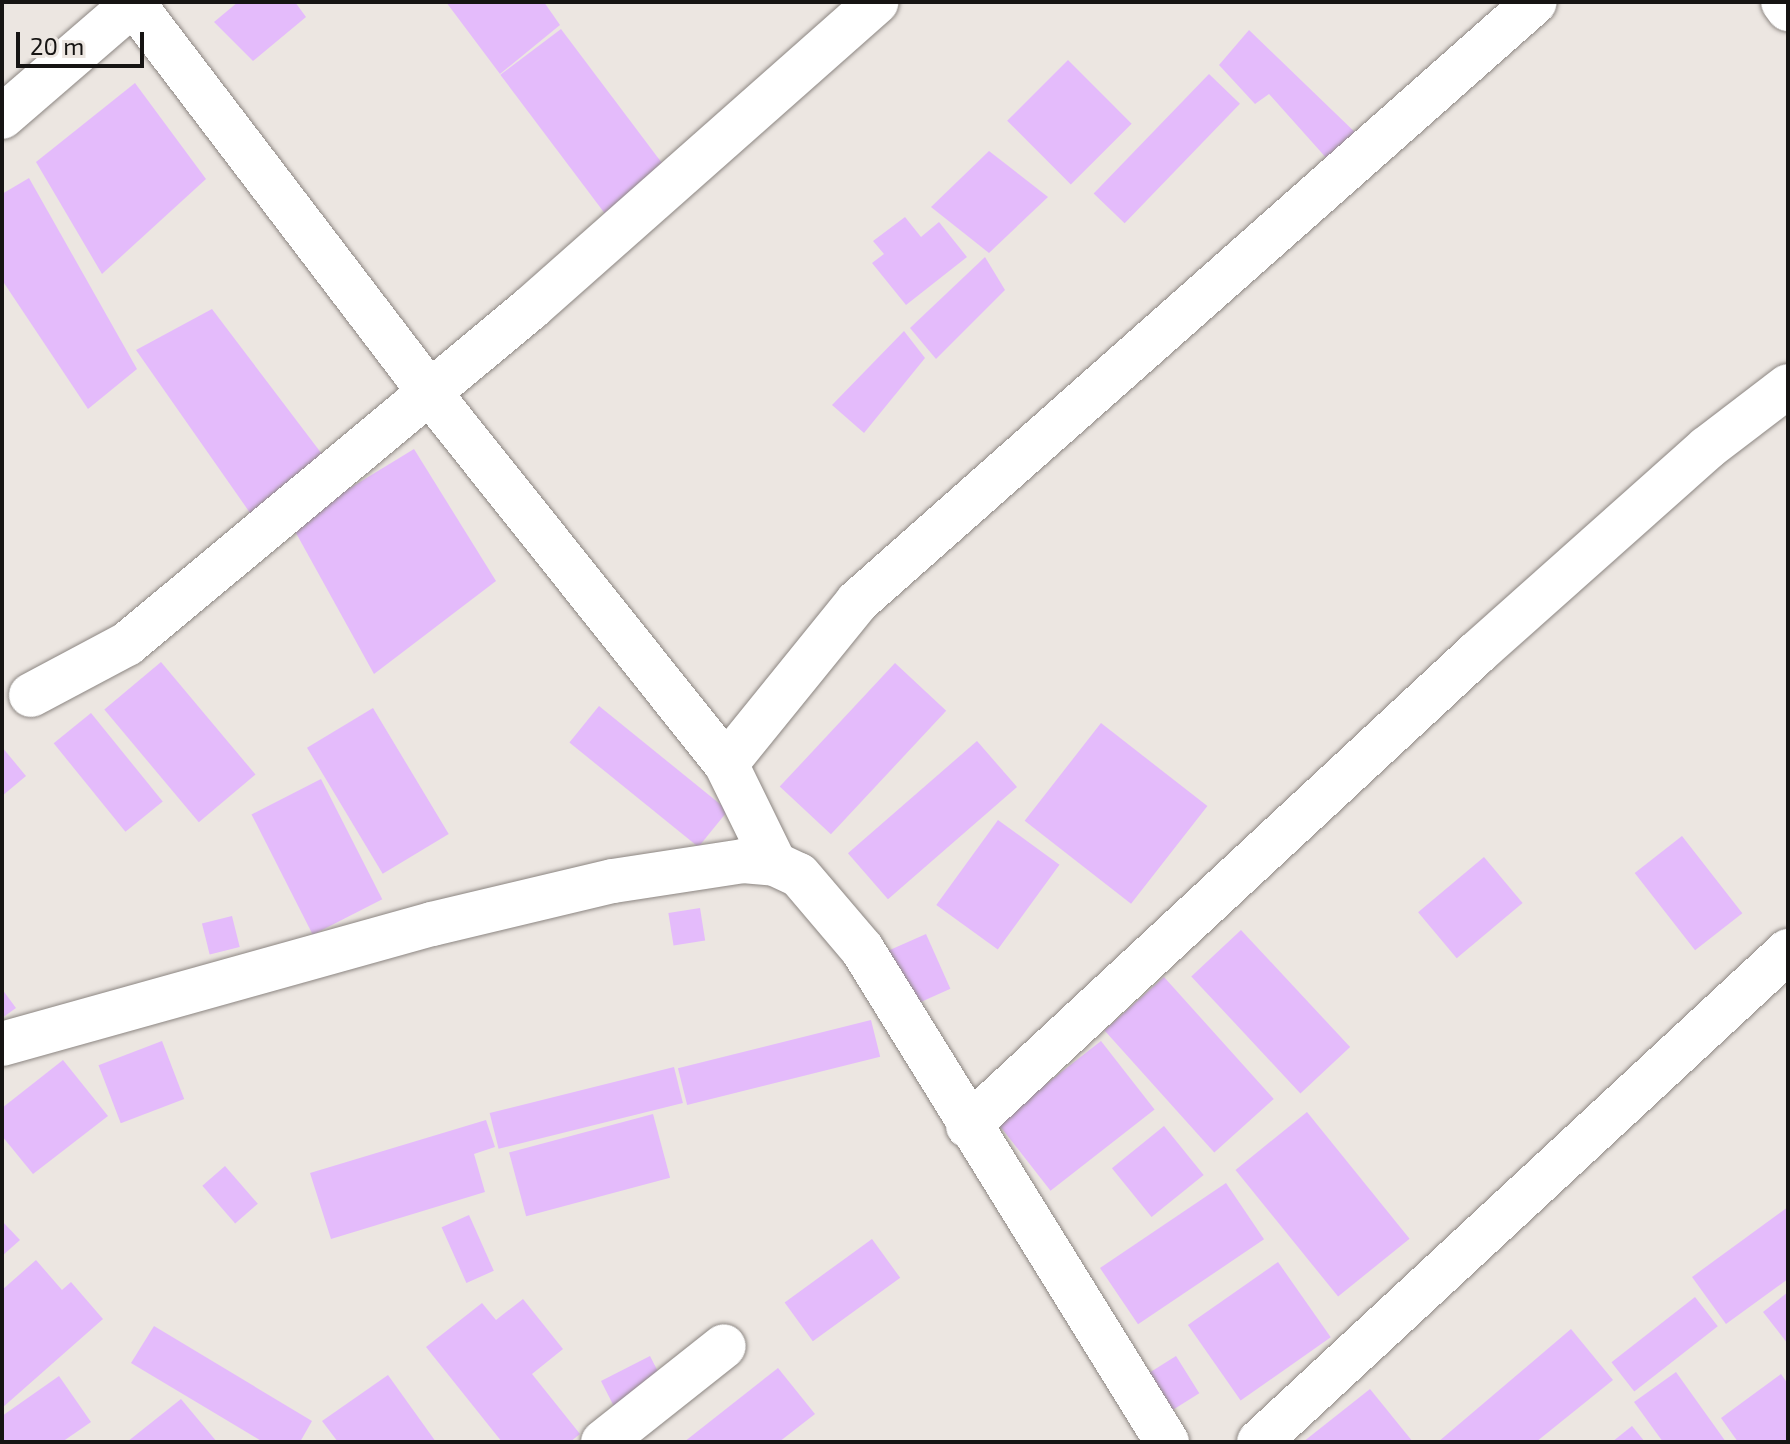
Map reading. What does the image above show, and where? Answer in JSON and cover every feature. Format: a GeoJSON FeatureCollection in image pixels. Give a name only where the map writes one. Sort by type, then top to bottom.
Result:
{"type":"FeatureCollection","features":[{"type":"Feature","properties":{"kind":"street"},"geometry":{"type":"LineString","coordinates":[[31,695],[127,644],[429,392],[877,2]]}},
{"type":"Feature","properties":{"kind":"street"},"geometry":{"type":"LineString","coordinates":[[726,764],[857,602],[1535,2]]}},
{"type":"Feature","properties":{"kind":"street"},"geometry":{"type":"LineString","coordinates":[[1783,2],[1788,9]]}},
{"type":"Feature","properties":{"kind":"street"},"geometry":{"type":"LineString","coordinates":[[2,117],[134,3],[429,392],[726,764],[775,864]]}},
{"type":"Feature","properties":{"kind":"street"},"geometry":{"type":"LineString","coordinates":[[968,1126],[1477,653],[1707,448],[1788,386]]}},
{"type":"Feature","properties":{"kind":"street"},"geometry":{"type":"LineString","coordinates":[[2,1044],[432,924],[613,881],[743,861],[775,864],[799,875],[862,949],[968,1126],[1167,1442]]}},
{"type":"Feature","properties":{"kind":"street"},"geometry":{"type":"LineString","coordinates":[[1259,1442],[1788,951]]}},
{"type":"Feature","properties":{"kind":"street"},"geometry":{"type":"LineString","coordinates":[[603,1442],[724,1346]]}},
{"type":"Feature","properties":{"kind":"building"},"geometry":{"type":"Polygon","coordinates":[[[238,2],[295,2],[306,17],[253,61],[214,22],[238,2]]]}},
{"type":"Feature","properties":{"kind":"building"},"geometry":{"type":"Polygon","coordinates":[[[446,2],[544,2],[560,25],[500,74],[446,2]]]}},
{"type":"Feature","properties":{"kind":"building"},"geometry":{"type":"Polygon","coordinates":[[[561,29],[672,176],[611,222],[500,75],[561,29]]]}},
{"type":"Feature","properties":{"kind":"building"},"geometry":{"type":"Polygon","coordinates":[[[1249,30],[1362,139],[1337,170],[1269,94],[1255,104],[1219,65],[1249,30]]]}},
{"type":"Feature","properties":{"kind":"building"},"geometry":{"type":"Polygon","coordinates":[[[1068,60],[1132,124],[1071,184],[1007,121],[1068,60]]]}},
{"type":"Feature","properties":{"kind":"building"},"geometry":{"type":"Polygon","coordinates":[[[1209,74],[1240,104],[1125,223],[1094,193],[1209,74]]]}},
{"type":"Feature","properties":{"kind":"building"},"geometry":{"type":"Polygon","coordinates":[[[135,83],[206,179],[102,274],[36,162],[135,83]]]}},
{"type":"Feature","properties":{"kind":"building"},"geometry":{"type":"Polygon","coordinates":[[[989,151],[1048,197],[989,253],[931,207],[989,151]]]}},
{"type":"Feature","properties":{"kind":"building"},"geometry":{"type":"Polygon","coordinates":[[[29,178],[137,369],[88,409],[2,280],[2,194],[29,178]]]}},
{"type":"Feature","properties":{"kind":"building"},"geometry":{"type":"Polygon","coordinates":[[[905,217],[921,237],[939,222],[967,257],[906,305],[872,263],[884,254],[873,241],[905,217]]]}},
{"type":"Feature","properties":{"kind":"building"},"geometry":{"type":"Polygon","coordinates":[[[985,257],[1005,290],[936,359],[910,328],[985,257]]]}},
{"type":"Feature","properties":{"kind":"building"},"geometry":{"type":"Polygon","coordinates":[[[212,309],[328,462],[255,520],[136,350],[212,309]]]}},
{"type":"Feature","properties":{"kind":"building"},"geometry":{"type":"Polygon","coordinates":[[[904,331],[925,358],[864,433],[832,405],[904,331]]]}},
{"type":"Feature","properties":{"kind":"building"},"geometry":{"type":"Polygon","coordinates":[[[414,449],[496,581],[374,674],[291,524],[414,449]]]}},
{"type":"Feature","properties":{"kind":"building"},"geometry":{"type":"Polygon","coordinates":[[[161,662],[255,775],[199,822],[104,710],[161,662]]]}},
{"type":"Feature","properties":{"kind":"building"},"geometry":{"type":"Polygon","coordinates":[[[895,663],[946,711],[831,834],[780,787],[895,663]]]}},
{"type":"Feature","properties":{"kind":"building"},"geometry":{"type":"Polygon","coordinates":[[[599,706],[728,810],[698,847],[569,743],[599,706]]]}},
{"type":"Feature","properties":{"kind":"building"},"geometry":{"type":"Polygon","coordinates":[[[373,708],[449,834],[383,874],[307,748],[373,708]]]}},
{"type":"Feature","properties":{"kind":"building"},"geometry":{"type":"Polygon","coordinates":[[[91,713],[163,802],[125,832],[54,743],[91,713]]]}},
{"type":"Feature","properties":{"kind":"building"},"geometry":{"type":"Polygon","coordinates":[[[1101,723],[1207,806],[1131,904],[1025,821],[1101,723]]]}},
{"type":"Feature","properties":{"kind":"building"},"geometry":{"type":"Polygon","coordinates":[[[977,741],[1017,787],[888,899],[848,853],[977,741]]]}},
{"type":"Feature","properties":{"kind":"building"},"geometry":{"type":"Polygon","coordinates":[[[2,747],[26,776],[2,796],[2,747]]]}},
{"type":"Feature","properties":{"kind":"building"},"geometry":{"type":"Polygon","coordinates":[[[321,779],[382,899],[313,935],[252,814],[321,779]]]}},
{"type":"Feature","properties":{"kind":"building"},"geometry":{"type":"Polygon","coordinates":[[[998,820],[1059,865],[998,950],[936,905],[998,820]]]}},
{"type":"Feature","properties":{"kind":"building"},"geometry":{"type":"Polygon","coordinates":[[[1682,836],[1742,913],[1695,950],[1635,873],[1682,836]]]}},
{"type":"Feature","properties":{"kind":"building"},"geometry":{"type":"Polygon","coordinates":[[[1484,857],[1523,903],[1457,958],[1418,912],[1484,857]]]}},
{"type":"Feature","properties":{"kind":"building"},"geometry":{"type":"Polygon","coordinates":[[[700,908],[705,941],[674,946],[668,913],[700,908]]]}},
{"type":"Feature","properties":{"kind":"building"},"geometry":{"type":"Polygon","coordinates":[[[232,916],[240,947],[210,955],[202,923],[232,916]]]}},
{"type":"Feature","properties":{"kind":"building"},"geometry":{"type":"Polygon","coordinates":[[[1241,930],[1350,1047],[1300,1093],[1191,976],[1241,930]]]}},
{"type":"Feature","properties":{"kind":"building"},"geometry":{"type":"Polygon","coordinates":[[[926,934],[950,989],[907,1008],[883,953],[926,934]]]}},
{"type":"Feature","properties":{"kind":"building"},"geometry":{"type":"Polygon","coordinates":[[[1164,977],[1274,1099],[1214,1152],[1105,1031],[1164,977]]]}},
{"type":"Feature","properties":{"kind":"building"},"geometry":{"type":"Polygon","coordinates":[[[2,989],[16,1008],[2,1018],[2,989]]]}},
{"type":"Feature","properties":{"kind":"building"},"geometry":{"type":"Polygon","coordinates":[[[871,1020],[880,1057],[687,1105],[678,1068],[871,1020]]]}},
{"type":"Feature","properties":{"kind":"building"},"geometry":{"type":"Polygon","coordinates":[[[162,1041],[184,1099],[121,1123],[99,1065],[162,1041]]]}},
{"type":"Feature","properties":{"kind":"building"},"geometry":{"type":"Polygon","coordinates":[[[1101,1041],[1155,1110],[1051,1191],[997,1122],[1101,1041]]]}},
{"type":"Feature","properties":{"kind":"building"},"geometry":{"type":"Polygon","coordinates":[[[63,1060],[108,1116],[33,1174],[2,1136],[2,1108],[63,1060]]]}},
{"type":"Feature","properties":{"kind":"building"},"geometry":{"type":"Polygon","coordinates":[[[674,1067],[683,1103],[499,1149],[490,1113],[674,1067]]]}},
{"type":"Feature","properties":{"kind":"building"},"geometry":{"type":"Polygon","coordinates":[[[1307,1112],[1410,1239],[1338,1297],[1236,1170],[1307,1112]]]}},
{"type":"Feature","properties":{"kind":"building"},"geometry":{"type":"Polygon","coordinates":[[[653,1114],[670,1178],[526,1216],[509,1153],[653,1114]]]}},
{"type":"Feature","properties":{"kind":"building"},"geometry":{"type":"Polygon","coordinates":[[[486,1120],[495,1147],[474,1154],[485,1192],[331,1239],[310,1173],[486,1120]]]}},
{"type":"Feature","properties":{"kind":"building"},"geometry":{"type":"Polygon","coordinates":[[[1164,1126],[1204,1175],[1152,1217],[1112,1168],[1164,1126]]]}},
{"type":"Feature","properties":{"kind":"building"},"geometry":{"type":"Polygon","coordinates":[[[225,1166],[258,1204],[235,1223],[202,1186],[225,1166]]]}},
{"type":"Feature","properties":{"kind":"building"},"geometry":{"type":"Polygon","coordinates":[[[1226,1183],[1264,1239],[1138,1324],[1100,1268],[1226,1183]]]}},
{"type":"Feature","properties":{"kind":"building"},"geometry":{"type":"Polygon","coordinates":[[[1788,1207],[1788,1279],[1726,1324],[1692,1277],[1788,1207]]]}},
{"type":"Feature","properties":{"kind":"building"},"geometry":{"type":"Polygon","coordinates":[[[469,1215],[494,1271],[466,1283],[442,1227],[469,1215]]]}},
{"type":"Feature","properties":{"kind":"building"},"geometry":{"type":"Polygon","coordinates":[[[2,1221],[20,1240],[2,1256],[2,1221]]]}},
{"type":"Feature","properties":{"kind":"building"},"geometry":{"type":"Polygon","coordinates":[[[872,1239],[900,1278],[813,1341],[785,1302],[872,1239]]]}},
{"type":"Feature","properties":{"kind":"building"},"geometry":{"type":"Polygon","coordinates":[[[36,1260],[62,1290],[71,1282],[103,1319],[2,1408],[2,1290],[36,1260]]]}},
{"type":"Feature","properties":{"kind":"building"},"geometry":{"type":"Polygon","coordinates":[[[1278,1262],[1331,1337],[1241,1400],[1188,1325],[1278,1262]]]}},
{"type":"Feature","properties":{"kind":"building"},"geometry":{"type":"Polygon","coordinates":[[[1788,1292],[1788,1344],[1763,1312],[1788,1292]]]}},
{"type":"Feature","properties":{"kind":"building"},"geometry":{"type":"Polygon","coordinates":[[[1695,1297],[1718,1326],[1634,1391],[1611,1362],[1695,1297]]]}},
{"type":"Feature","properties":{"kind":"building"},"geometry":{"type":"Polygon","coordinates":[[[523,1299],[563,1349],[532,1374],[580,1434],[570,1442],[502,1442],[426,1347],[482,1303],[496,1320],[523,1299]]]}},
{"type":"Feature","properties":{"kind":"building"},"geometry":{"type":"Polygon","coordinates":[[[154,1326],[312,1421],[300,1442],[263,1442],[131,1363],[154,1326]]]}},
{"type":"Feature","properties":{"kind":"building"},"geometry":{"type":"Polygon","coordinates":[[[1571,1329],[1613,1380],[1536,1442],[1438,1442],[1571,1329]]]}},
{"type":"Feature","properties":{"kind":"building"},"geometry":{"type":"Polygon","coordinates":[[[650,1356],[667,1390],[618,1415],[601,1381],[650,1356]]]}},
{"type":"Feature","properties":{"kind":"building"},"geometry":{"type":"Polygon","coordinates":[[[1176,1356],[1199,1393],[1173,1410],[1150,1372],[1176,1356]]]}},
{"type":"Feature","properties":{"kind":"building"},"geometry":{"type":"Polygon","coordinates":[[[778,1368],[815,1414],[779,1442],[684,1442],[778,1368]]]}},
{"type":"Feature","properties":{"kind":"building"},"geometry":{"type":"Polygon","coordinates":[[[1676,1372],[1726,1442],[1663,1442],[1634,1402],[1676,1372]]]}},
{"type":"Feature","properties":{"kind":"building"},"geometry":{"type":"Polygon","coordinates":[[[1781,1374],[1788,1384],[1788,1441],[1738,1442],[1721,1418],[1781,1374]]]}},
{"type":"Feature","properties":{"kind":"building"},"geometry":{"type":"Polygon","coordinates":[[[388,1375],[436,1442],[338,1442],[322,1421],[388,1375]]]}},
{"type":"Feature","properties":{"kind":"building"},"geometry":{"type":"Polygon","coordinates":[[[59,1376],[91,1422],[62,1442],[2,1442],[2,1416],[59,1376]]]}},
{"type":"Feature","properties":{"kind":"building"},"geometry":{"type":"Polygon","coordinates":[[[1370,1389],[1413,1442],[1303,1442],[1370,1389]]]}},
{"type":"Feature","properties":{"kind":"building"},"geometry":{"type":"Polygon","coordinates":[[[181,1399],[217,1442],[127,1442],[181,1399]]]}},
{"type":"Feature","properties":{"kind":"building"},"geometry":{"type":"Polygon","coordinates":[[[1632,1426],[1645,1442],[1612,1442],[1632,1426]]]}}]}
